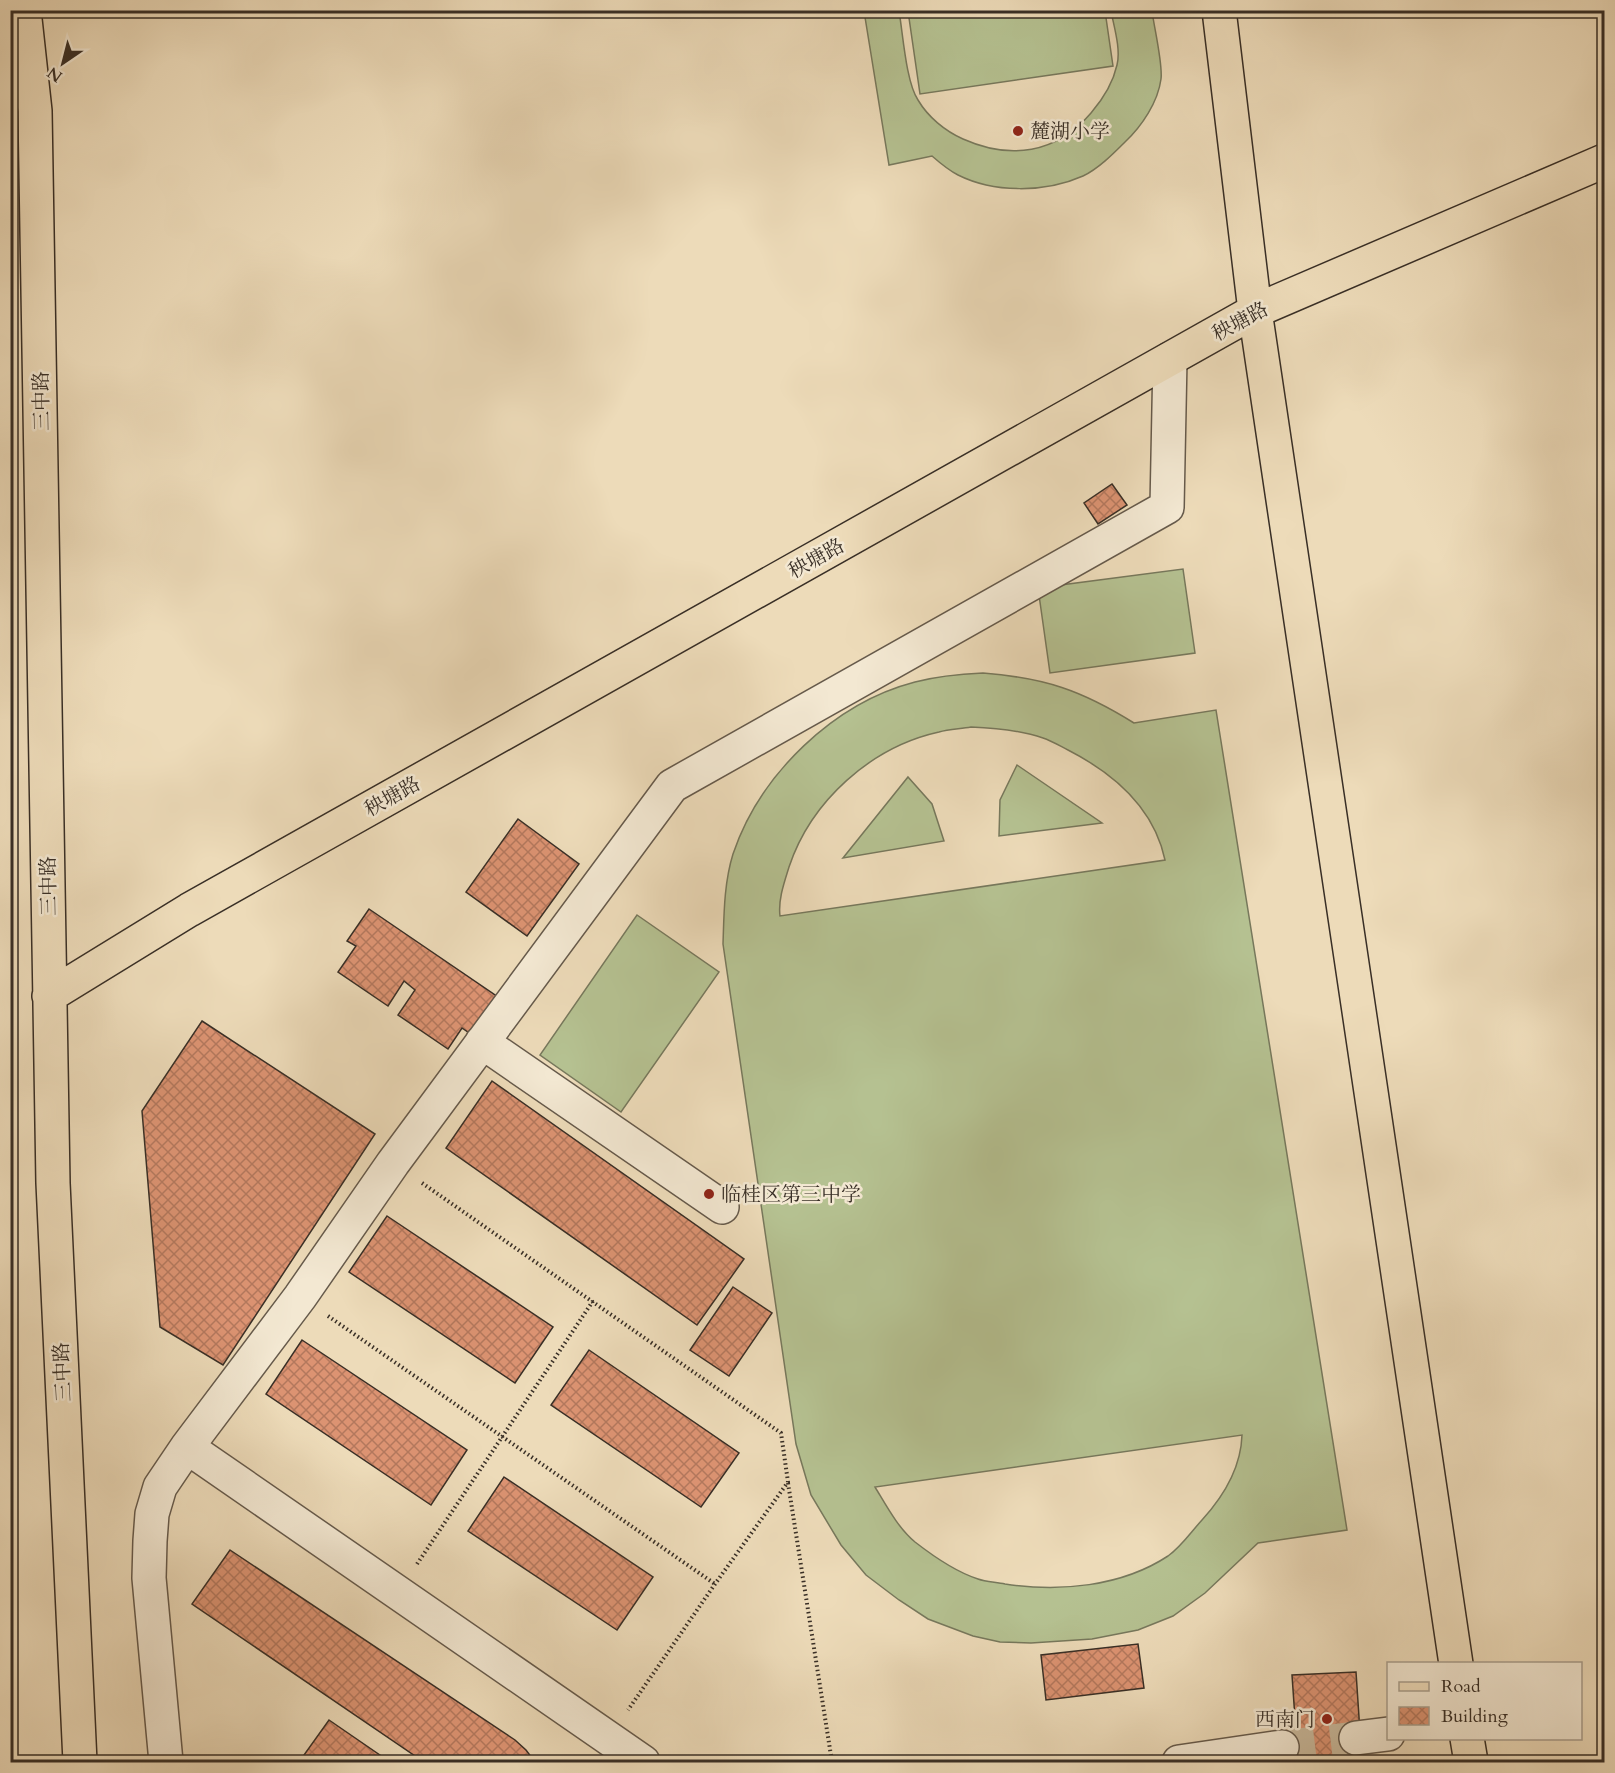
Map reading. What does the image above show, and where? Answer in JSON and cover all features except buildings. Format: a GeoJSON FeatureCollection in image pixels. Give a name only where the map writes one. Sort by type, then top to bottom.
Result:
{"type":"FeatureCollection","features":[{"type":"Feature","properties":{"kind":"main road","name":"三中路"},"geometry":{"type":"LineString","coordinates":[[24,10],[35,111],[54,1195],[80,1762]]}},
{"type":"Feature","properties":{"kind":"main road"},"geometry":{"type":"LineString","coordinates":[[1220,10],[1255,311],[1456,1662]]}},
{"type":"Feature","properties":{"kind":"main road","name":"秧塘路"},"geometry":{"type":"LineString","coordinates":[[49,996],[189,910],[1255,311],[1605,161]]}},
{"type":"Feature","properties":{"kind":"main road"},"geometry":{"type":"LineString","coordinates":[[1467,1740],[1471,1762]]}},
{"type":"Feature","properties":{"kind":"street"},"geometry":{"type":"LineString","coordinates":[[166,1762],[149,1578],[150,1541],[152,1514],[160,1487],[187,1447],[300,1297],[393,1163],[672,786],[1167,507],[1170,359]]}},
{"type":"Feature","properties":{"kind":"street"},"geometry":{"type":"LineString","coordinates":[[482,1042],[722,1207]]}},
{"type":"Feature","properties":{"kind":"street"},"geometry":{"type":"LineString","coordinates":[[187,1447],[643,1762]]}},
{"type":"Feature","properties":{"kind":"street"},"geometry":{"type":"LineString","coordinates":[[1356,1738],[1387,1734]]}},
{"type":"Feature","properties":{"kind":"street"},"geometry":{"type":"LineString","coordinates":[[1179,1762],[1275,1753]]}},
{"type":"Feature","properties":{"kind":"path"},"geometry":{"type":"LineString","coordinates":[[393,1163],[781,1433],[832,1762]]}},
{"type":"Feature","properties":{"kind":"path"},"geometry":{"type":"LineString","coordinates":[[300,1297],[714,1584]]}},
{"type":"Feature","properties":{"kind":"path"},"geometry":{"type":"LineString","coordinates":[[398,1592],[592,1300]]}},
{"type":"Feature","properties":{"kind":"path"},"geometry":{"type":"LineString","coordinates":[[609,1738],[714,1584],[788,1482]]}},
{"type":"Feature","properties":{"kind":"green space"},"geometry":{"type":"Polygon","coordinates":[[[864,11],[899,11],[908,70],[918,100],[943,128],[981,146],[1015,151],[1048,145],[1077,127],[1091,113],[1107,90],[1117,65],[1118,45],[1111,11],[1152,11],[1161,64],[1159,88],[1148,113],[1131,136],[1094,169],[1068,182],[1020,189],[987,185],[958,175],[932,156],[889,165],[864,11]]]}},
{"type":"Feature","properties":{"kind":"green space"},"geometry":{"type":"Polygon","coordinates":[[[908,11],[1105,11],[1113,66],[920,94],[908,11]]]}},
{"type":"Feature","properties":{"kind":"green space"},"geometry":{"type":"Polygon","coordinates":[[[1183,569],[1195,653],[1050,673],[1038,588],[1183,569]]]}},
{"type":"Feature","properties":{"kind":"green space"},"geometry":{"type":"Polygon","coordinates":[[[983,673],[1044,682],[1097,702],[1134,723],[1216,710],[1347,1530],[1258,1543],[1205,1593],[1173,1616],[1138,1630],[1092,1639],[1031,1643],[1000,1642],[973,1636],[928,1619],[866,1575],[841,1545],[811,1495],[796,1444],[723,944],[726,887],[733,854],[745,825],[761,796],[804,746],[856,706],[885,692],[915,682],[983,673]],[[971,727],[943,731],[914,739],[867,764],[847,780],[812,820],[799,843],[783,885],[780,916],[1165,860],[1160,841],[1141,808],[1116,781],[1085,759],[1043,738],[1007,730],[971,727]],[[1242,1435],[875,1487],[903,1530],[915,1542],[961,1572],[984,1581],[1026,1586],[1089,1585],[1130,1575],[1168,1556],[1177,1548],[1210,1511],[1230,1481],[1238,1459],[1242,1435]]]}},
{"type":"Feature","properties":{"kind":"green space"},"geometry":{"type":"Polygon","coordinates":[[[1017,765],[1102,823],[999,836],[1000,800],[1017,765]]]}},
{"type":"Feature","properties":{"kind":"green space"},"geometry":{"type":"Polygon","coordinates":[[[908,777],[932,804],[944,841],[843,858],[908,777]]]}},
{"type":"Feature","properties":{"kind":"green space"},"geometry":{"type":"Polygon","coordinates":[[[637,915],[719,972],[621,1112],[540,1055],[637,915]]]}},
{"type":"Feature","properties":{"kind":"tunnel"},"geometry":{"type":"LineString","coordinates":[[1282,1747],[1356,1738]]}},
{"type":"Feature","properties":{"kind":"place","name":"麓湖小学"},"geometry":{"type":"Point","coordinates":[1018,131]}},
{"type":"Feature","properties":{"kind":"place","name":"临桂区第三中学"},"geometry":{"type":"Point","coordinates":[709,1194]}},
{"type":"Feature","properties":{"kind":"place","name":"西南门"},"geometry":{"type":"Point","coordinates":[1327,1719]}}]}
